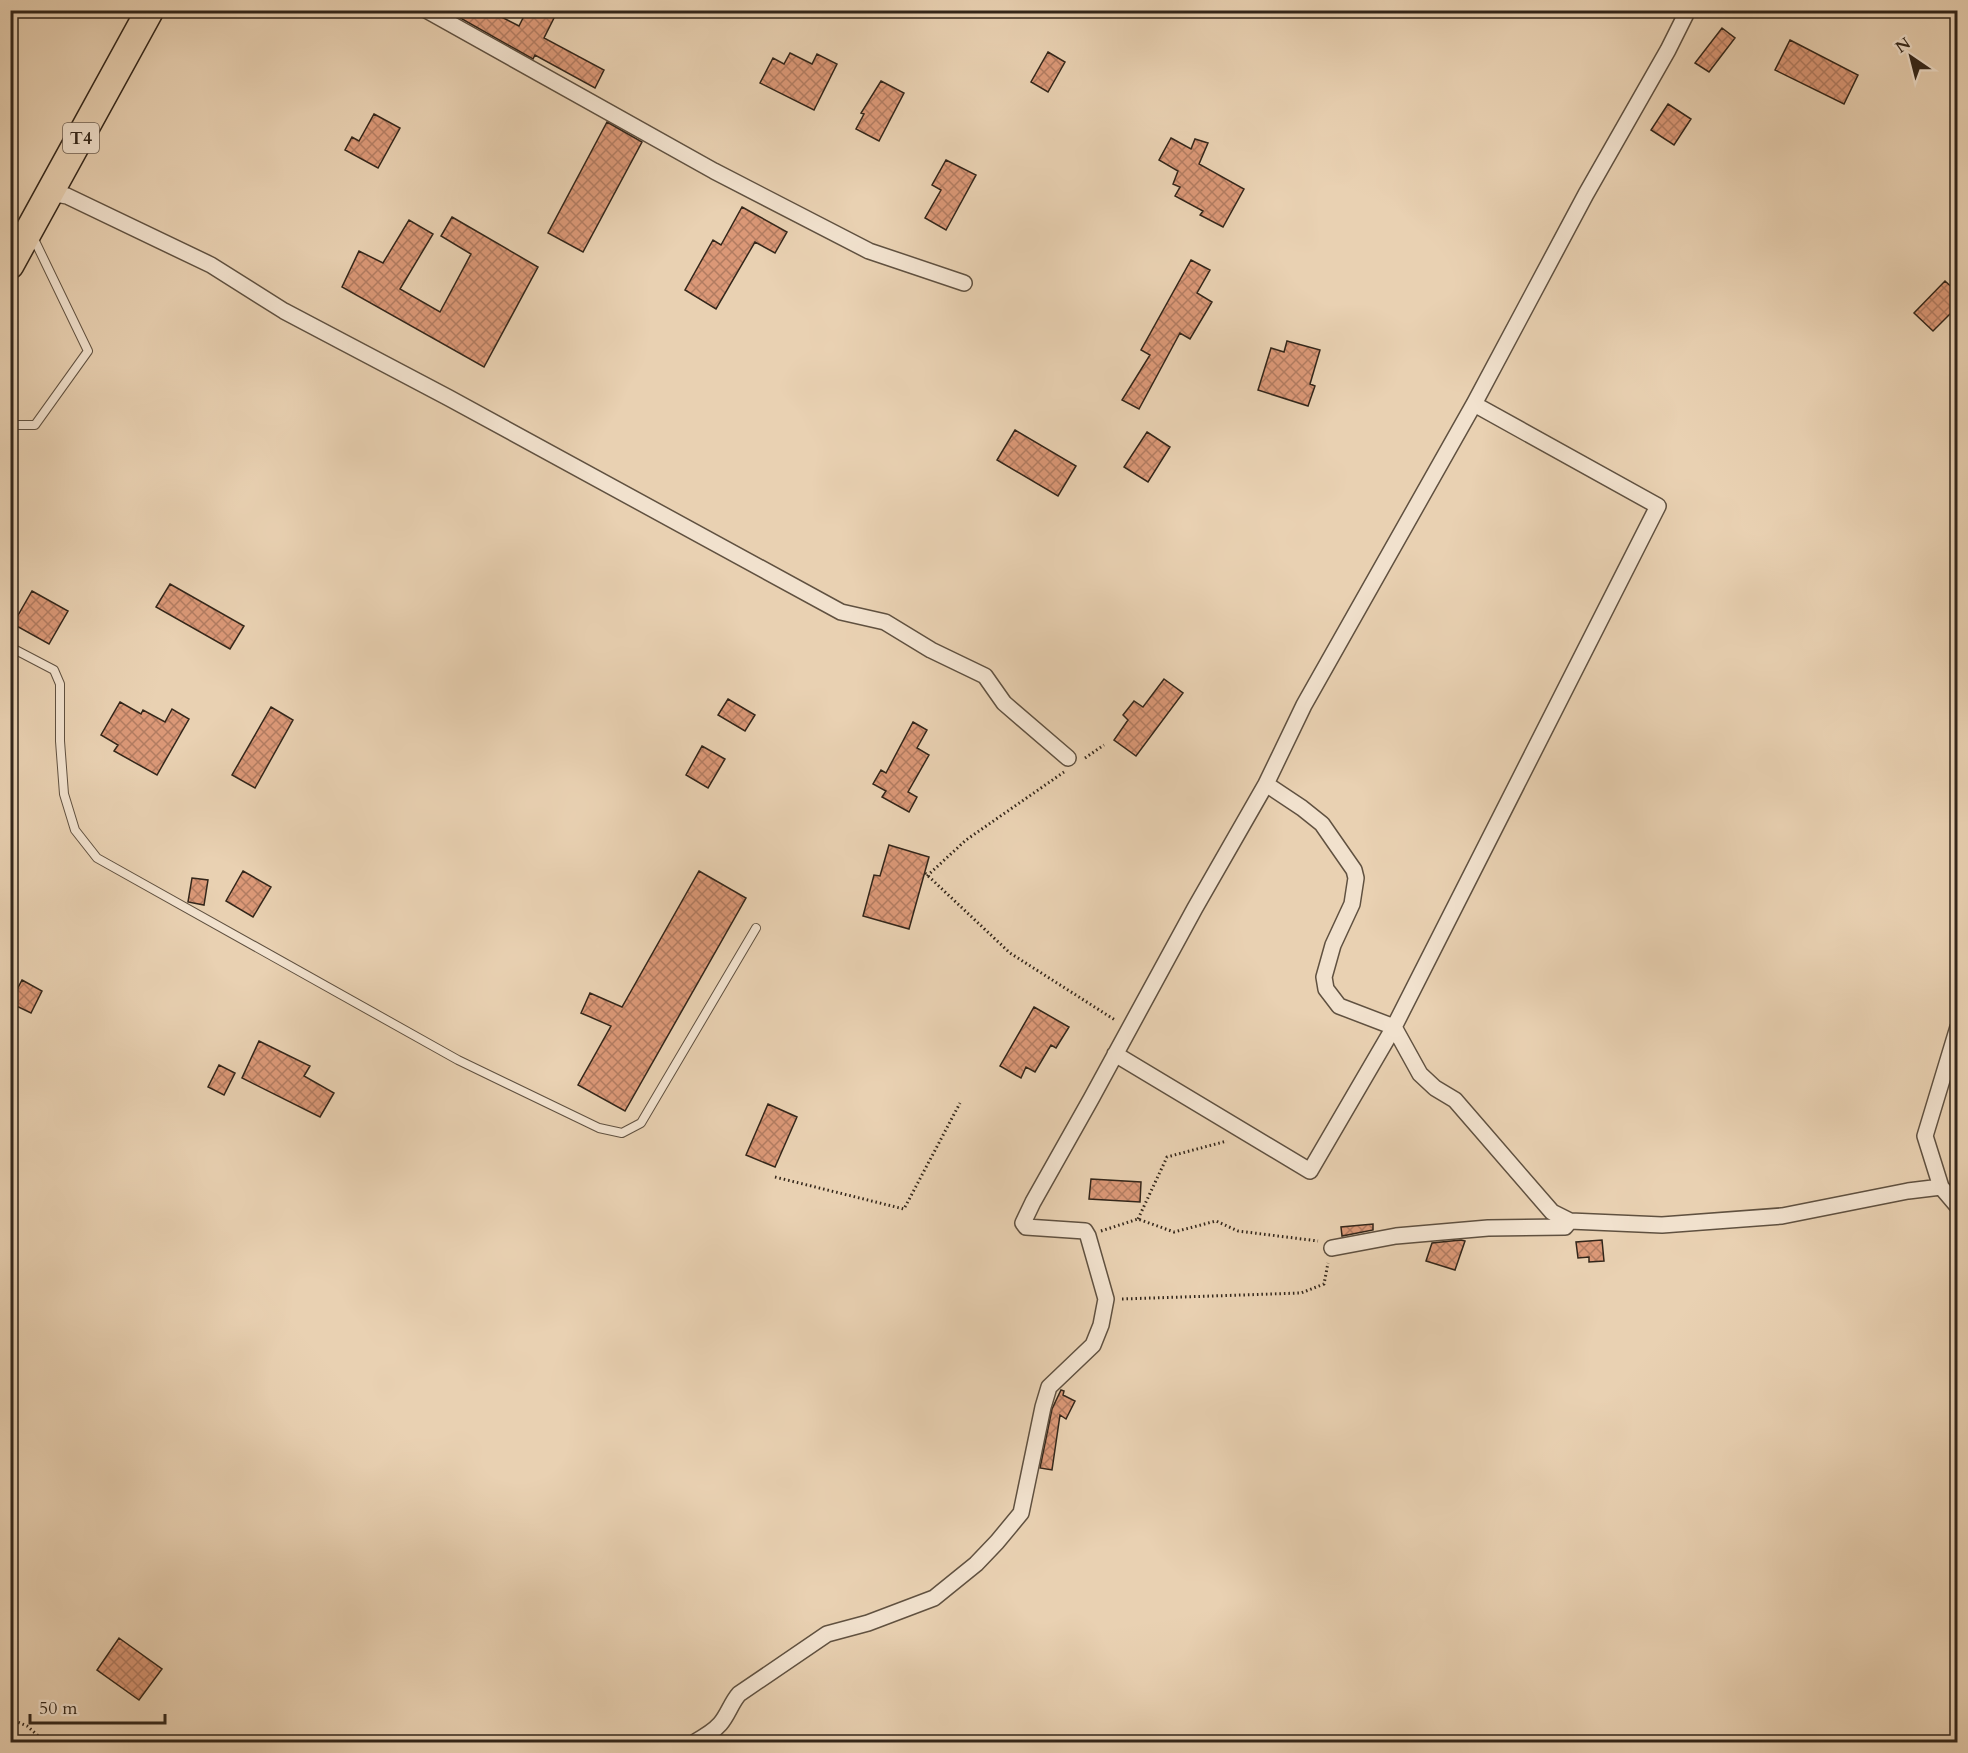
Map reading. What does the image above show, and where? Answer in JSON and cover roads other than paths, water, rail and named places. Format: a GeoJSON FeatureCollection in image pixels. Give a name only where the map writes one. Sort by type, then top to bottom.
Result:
{"type":"FeatureCollection","features":[{"type":"Feature","properties":{"kind":"highway","name":"T4"},"geometry":{"type":"LineString","coordinates":[[10,264],[150,10]]}},
{"type":"Feature","properties":{"kind":"street"},"geometry":{"type":"LineString","coordinates":[[426,10],[714,171],[869,251],[964,283]]}},
{"type":"Feature","properties":{"kind":"street"},"geometry":{"type":"LineString","coordinates":[[695,1743],[721,1723],[732,1701],[739,1694],[812,1643],[827,1634],[868,1623],[934,1598],[976,1564],[998,1542],[1021,1513],[1049,1387],[1093,1345],[1101,1325],[1106,1299],[1085,1231],[1026,1227],[1023,1223],[1195,908],[1266,784],[1304,705],[1474,404],[1586,194],[1668,50],[1688,10]]}},
{"type":"Feature","properties":{"kind":"street"},"geometry":{"type":"LineString","coordinates":[[50,193],[67,196],[211,265],[284,311],[449,398],[841,612],[885,622],[931,650],[985,676],[1004,703],[1066,765]]}},
{"type":"Feature","properties":{"kind":"street"},"geometry":{"type":"LineString","coordinates":[[1116,1054],[1310,1171],[1394,1027],[1658,506],[1474,404]]}},
{"type":"Feature","properties":{"kind":"street"},"geometry":{"type":"LineString","coordinates":[[1266,784],[1322,824],[1354,870],[1356,878],[1353,897],[1333,945],[1324,978],[1326,989],[1339,1006],[1394,1027],[1420,1074],[1435,1088],[1455,1100],[1552,1212],[1570,1221],[1662,1225],[1782,1216],[1908,1191],[1941,1187]]}},
{"type":"Feature","properties":{"kind":"street"},"geometry":{"type":"LineString","coordinates":[[1958,1027],[1925,1136],[1941,1187],[1958,1207]]}},
{"type":"Feature","properties":{"kind":"street"},"geometry":{"type":"LineString","coordinates":[[1332,1248],[1396,1236],[1488,1228],[1565,1227],[1570,1221]]}},
{"type":"Feature","properties":{"kind":"lane"},"geometry":{"type":"LineString","coordinates":[[10,425],[35,425],[88,351],[29,230]]}},
{"type":"Feature","properties":{"kind":"lane"},"geometry":{"type":"LineString","coordinates":[[10,647],[54,670],[60,684],[60,741],[64,794],[75,830],[98,858],[458,1060],[599,1128],[622,1133],[641,1123],[756,928]]}}]}
